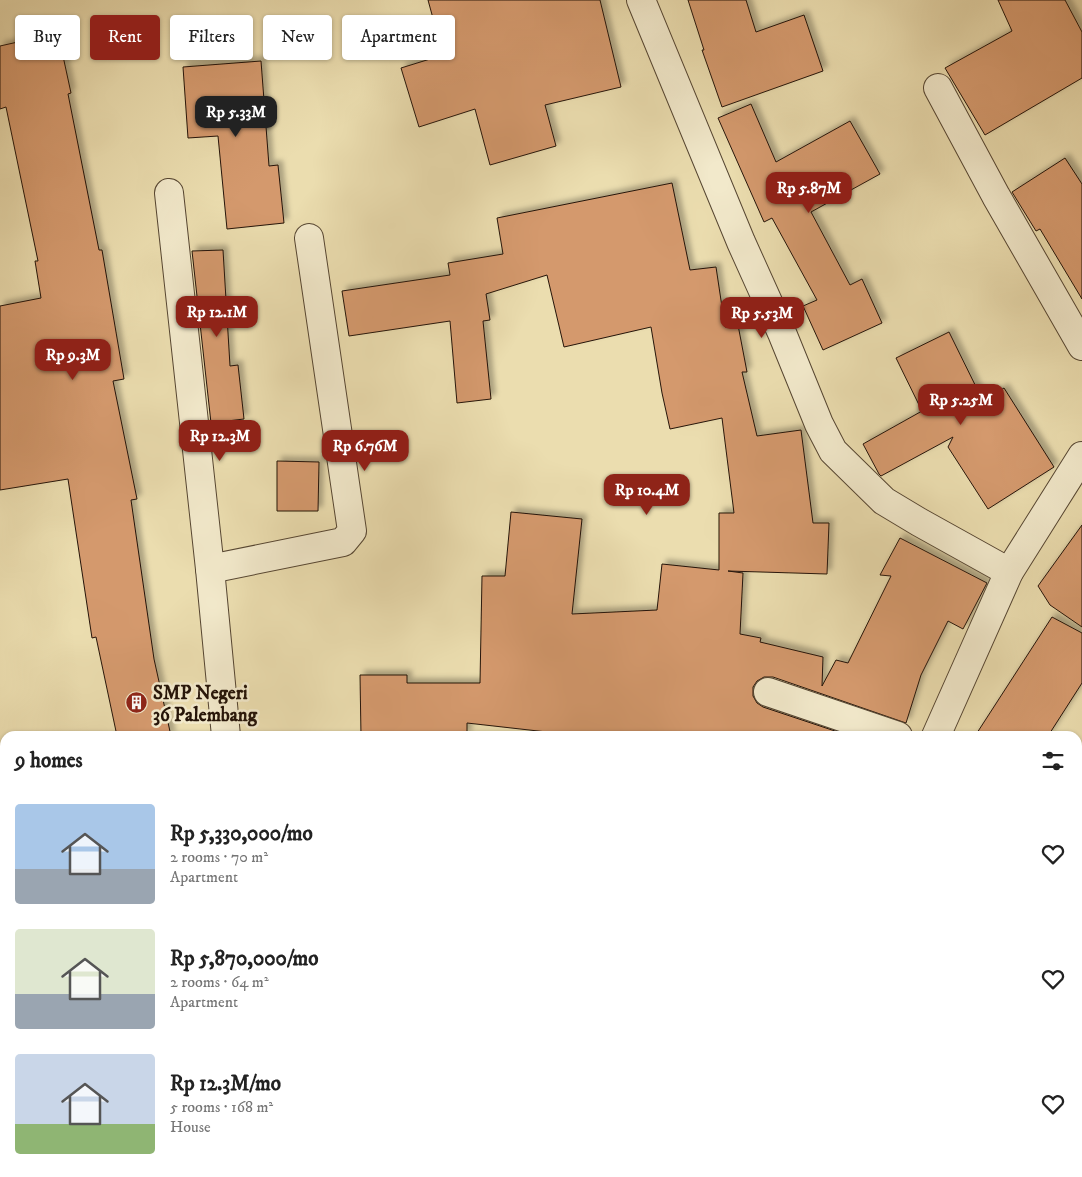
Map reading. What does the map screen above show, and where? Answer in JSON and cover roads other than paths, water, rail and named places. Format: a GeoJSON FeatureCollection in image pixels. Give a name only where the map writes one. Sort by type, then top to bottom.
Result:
{"type":"FeatureCollection","features":[{"type":"Feature","properties":{"kind":"street"},"geometry":{"type":"LineString","coordinates":[[642,0],[737,234],[782,333],[819,424],[833,451],[884,501],[1009,572]]}},
{"type":"Feature","properties":{"kind":"street"},"geometry":{"type":"LineString","coordinates":[[938,88],[996,196],[1082,346]]}},
{"type":"Feature","properties":{"kind":"street"},"geometry":{"type":"LineString","coordinates":[[169,193],[226,731]]}},
{"type":"Feature","properties":{"kind":"street"},"geometry":{"type":"LineString","coordinates":[[210,569],[343,542],[352,531],[309,238]]}},
{"type":"Feature","properties":{"kind":"street"},"geometry":{"type":"LineString","coordinates":[[938,731],[1009,572],[1082,456]]}},
{"type":"Feature","properties":{"kind":"street"},"geometry":{"type":"LineString","coordinates":[[768,692],[883,731]]}},
{"type":"Feature","properties":{"kind":"place","name":"SMP Negeri 36 Palembang"},"geometry":{"type":"Point","coordinates":[137,703]}}]}
